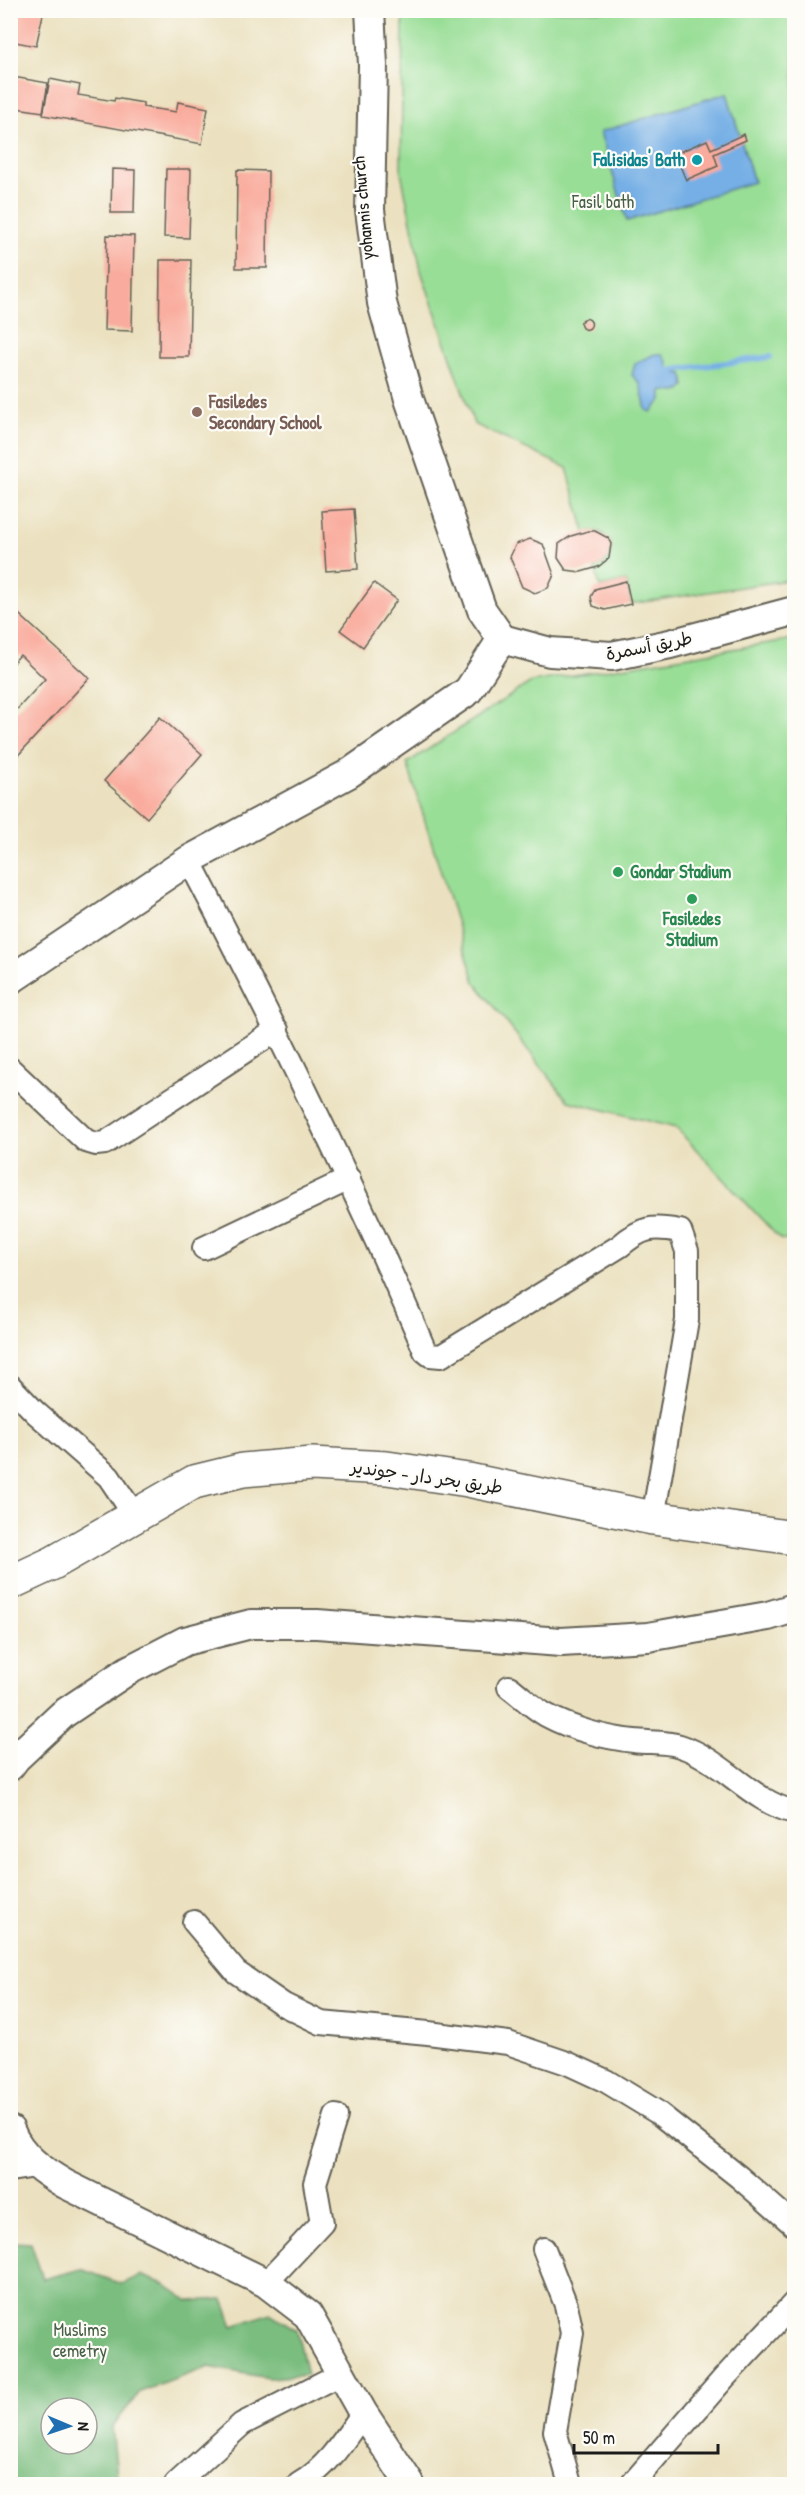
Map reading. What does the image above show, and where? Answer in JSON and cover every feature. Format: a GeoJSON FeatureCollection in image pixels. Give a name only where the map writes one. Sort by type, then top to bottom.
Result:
{"type":"FeatureCollection","features":[{"type":"Feature","properties":{"kind":"highway","name":"طريق بحر دار - جوندير"},"geometry":{"type":"LineString","coordinates":[[10,1582],[53,1563],[194,1482],[243,1470],[312,1464],[387,1468],[468,1480],[653,1518],[795,1539]]}},
{"type":"Feature","properties":{"kind":"street","name":"yohannis church"},"geometry":{"type":"LineString","coordinates":[[354,10],[360,214],[367,264],[374,304],[385,341],[409,399]]}},
{"type":"Feature","properties":{"kind":"street"},"geometry":{"type":"LineString","coordinates":[[10,980],[189,860],[348,774],[468,691],[502,639],[482,610],[409,399],[382,303],[370,210],[373,65],[370,10]]}},
{"type":"Feature","properties":{"kind":"street","name":"طريق أسمرة"},"geometry":{"type":"LineString","coordinates":[[502,639],[550,652],[612,657],[795,611]]}},
{"type":"Feature","properties":{"kind":"street"},"geometry":{"type":"LineString","coordinates":[[189,860],[277,1030],[349,1179],[425,1351],[435,1357],[441,1356],[620,1246],[634,1234],[650,1228],[680,1231],[687,1251],[687,1320],[653,1518]]}},
{"type":"Feature","properties":{"kind":"street"},"geometry":{"type":"LineString","coordinates":[[10,1069],[86,1141],[96,1144],[105,1143],[277,1030]]}},
{"type":"Feature","properties":{"kind":"street"},"geometry":{"type":"LineString","coordinates":[[204,1248],[349,1179]]}},
{"type":"Feature","properties":{"kind":"street"},"geometry":{"type":"LineString","coordinates":[[10,1386],[34,1413],[109,1477],[135,1516]]}},
{"type":"Feature","properties":{"kind":"street"},"geometry":{"type":"LineString","coordinates":[[10,1766],[63,1714],[127,1671],[185,1641],[251,1624],[317,1624],[561,1642],[648,1637],[768,1616],[795,1608]]}},
{"type":"Feature","properties":{"kind":"street"},"geometry":{"type":"LineString","coordinates":[[509,1687],[545,1715],[582,1730],[634,1741],[679,1745],[705,1757],[753,1794],[795,1812]]}},
{"type":"Feature","properties":{"kind":"street"},"geometry":{"type":"LineString","coordinates":[[194,1922],[236,1972],[284,2005],[321,2023],[508,2043],[567,2063],[606,2081],[657,2112],[795,2225]]}},
{"type":"Feature","properties":{"kind":"street"},"geometry":{"type":"LineString","coordinates":[[266,2283],[322,2223],[315,2183],[336,2116]]}},
{"type":"Feature","properties":{"kind":"street"},"geometry":{"type":"LineString","coordinates":[[10,2130],[23,2168],[66,2184],[266,2283],[308,2315],[404,2483]]}},
{"type":"Feature","properties":{"kind":"street"},"geometry":{"type":"LineString","coordinates":[[544,2250],[566,2305],[572,2333],[555,2431],[570,2484]]}},
{"type":"Feature","properties":{"kind":"street"},"geometry":{"type":"LineString","coordinates":[[632,2484],[724,2378],[795,2303]]}},
{"type":"Feature","properties":{"kind":"street"},"geometry":{"type":"LineString","coordinates":[[176,2484],[242,2424],[342,2373]]}},
{"type":"Feature","properties":{"kind":"street"},"geometry":{"type":"LineString","coordinates":[[299,2484],[309,2478],[336,2451],[363,2413]]}},
{"type":"Feature","properties":{"kind":"green space","name":"Fasil bath"},"geometry":{"type":"Polygon","coordinates":[[[403,11],[794,11],[794,579],[631,604],[626,581],[600,587],[595,568],[608,559],[611,544],[601,533],[585,532],[567,468],[474,424],[421,271],[401,172],[403,11]]]}},
{"type":"Feature","properties":{"kind":"green space","name":"Gondar Stadium"},"geometry":{"type":"Polygon","coordinates":[[[794,639],[794,1242],[780,1239],[676,1128],[568,1101],[475,982],[407,763],[531,682],[794,639]]]}},
{"type":"Feature","properties":{"kind":"green space","name":"Muslims cemetry"},"geometry":{"type":"Polygon","coordinates":[[[11,2242],[31,2243],[43,2279],[81,2269],[122,2284],[141,2275],[164,2284],[189,2301],[223,2299],[233,2326],[270,2313],[297,2330],[307,2375],[268,2378],[209,2367],[140,2392],[112,2427],[118,2484],[11,2484],[11,2242]]]}},
{"type":"Feature","properties":{"kind":"water"},"geometry":{"type":"Polygon","coordinates":[[[727,93],[754,182],[627,221],[600,132],[727,93]]]}},
{"type":"Feature","properties":{"kind":"water"},"geometry":{"type":"Polygon","coordinates":[[[655,354],[662,354],[668,363],[668,371],[683,374],[685,386],[678,392],[662,391],[662,400],[651,412],[646,410],[640,384],[632,375],[635,363],[655,354]]]}},
{"type":"Feature","properties":{"kind":"building"},"geometry":{"type":"Polygon","coordinates":[[[16,10],[44,10],[36,46],[10,41],[16,10]]]}},
{"type":"Feature","properties":{"kind":"building"},"geometry":{"type":"Polygon","coordinates":[[[13,77],[48,83],[43,112],[10,107],[13,77]]]}},
{"type":"Feature","properties":{"kind":"building"},"geometry":{"type":"Polygon","coordinates":[[[50,79],[80,85],[78,95],[143,103],[143,107],[176,112],[178,102],[208,108],[202,144],[43,115],[50,79]]]}},
{"type":"Feature","properties":{"kind":"building","name":"Falisidas' Bath"},"geometry":{"type":"Polygon","coordinates":[[[744,134],[746,140],[714,154],[718,166],[686,180],[675,154],[707,140],[711,149],[744,134]]]}},
{"type":"Feature","properties":{"kind":"building"},"geometry":{"type":"Polygon","coordinates":[[[112,169],[135,170],[134,213],[111,213],[112,169]]]}},
{"type":"Feature","properties":{"kind":"building"},"geometry":{"type":"Polygon","coordinates":[[[166,169],[191,169],[189,238],[164,237],[166,169]]]}},
{"type":"Feature","properties":{"kind":"building"},"geometry":{"type":"Polygon","coordinates":[[[237,170],[268,171],[267,268],[236,268],[237,170]]]}},
{"type":"Feature","properties":{"kind":"building"},"geometry":{"type":"Polygon","coordinates":[[[107,235],[134,236],[132,331],[104,330],[107,235]]]}},
{"type":"Feature","properties":{"kind":"building"},"geometry":{"type":"Polygon","coordinates":[[[160,260],[191,260],[189,357],[159,357],[160,260]]]}},
{"type":"Feature","properties":{"kind":"building"},"geometry":{"type":"Polygon","coordinates":[[[586,319],[590,320],[590,328],[586,329],[582,328],[581,324],[582,320],[586,319]]]}},
{"type":"Feature","properties":{"kind":"building"},"geometry":{"type":"Polygon","coordinates":[[[354,509],[358,569],[326,571],[322,511],[354,509]]]}},
{"type":"Feature","properties":{"kind":"building"},"geometry":{"type":"Polygon","coordinates":[[[595,531],[608,538],[611,544],[609,558],[598,567],[581,572],[566,570],[558,558],[559,544],[571,536],[595,531]]]}},
{"type":"Feature","properties":{"kind":"building"},"geometry":{"type":"Polygon","coordinates":[[[530,539],[543,544],[554,575],[548,588],[535,593],[522,587],[510,557],[516,544],[530,539]]]}},
{"type":"Feature","properties":{"kind":"building"},"geometry":{"type":"Polygon","coordinates":[[[626,581],[631,604],[605,610],[593,606],[591,597],[595,589],[626,581]]]}},
{"type":"Feature","properties":{"kind":"building"},"geometry":{"type":"Polygon","coordinates":[[[374,583],[397,600],[363,647],[340,630],[374,583]]]}},
{"type":"Feature","properties":{"kind":"building"},"geometry":{"type":"Polygon","coordinates":[[[10,606],[89,678],[10,764],[10,717],[45,679],[20,655],[10,666],[10,606]]]}},
{"type":"Feature","properties":{"kind":"building"},"geometry":{"type":"Polygon","coordinates":[[[160,717],[202,754],[147,818],[104,781],[160,717]]]}},
{"type":"Feature","properties":{"kind":"waterway"},"geometry":{"type":"LineString","coordinates":[[667,371],[770,357]]}},
{"type":"Feature","properties":{"kind":"place","name":"Falisidas' Bath"},"geometry":{"type":"Point","coordinates":[697,160]}},
{"type":"Feature","properties":{"kind":"place","name":"Fasiledes Secondary School"},"geometry":{"type":"Point","coordinates":[197,412]}},
{"type":"Feature","properties":{"kind":"place","name":"Gondar Stadium"},"geometry":{"type":"Point","coordinates":[618,872]}},
{"type":"Feature","properties":{"kind":"place","name":"Fasiledes Stadium"},"geometry":{"type":"Point","coordinates":[692,899]}}]}
